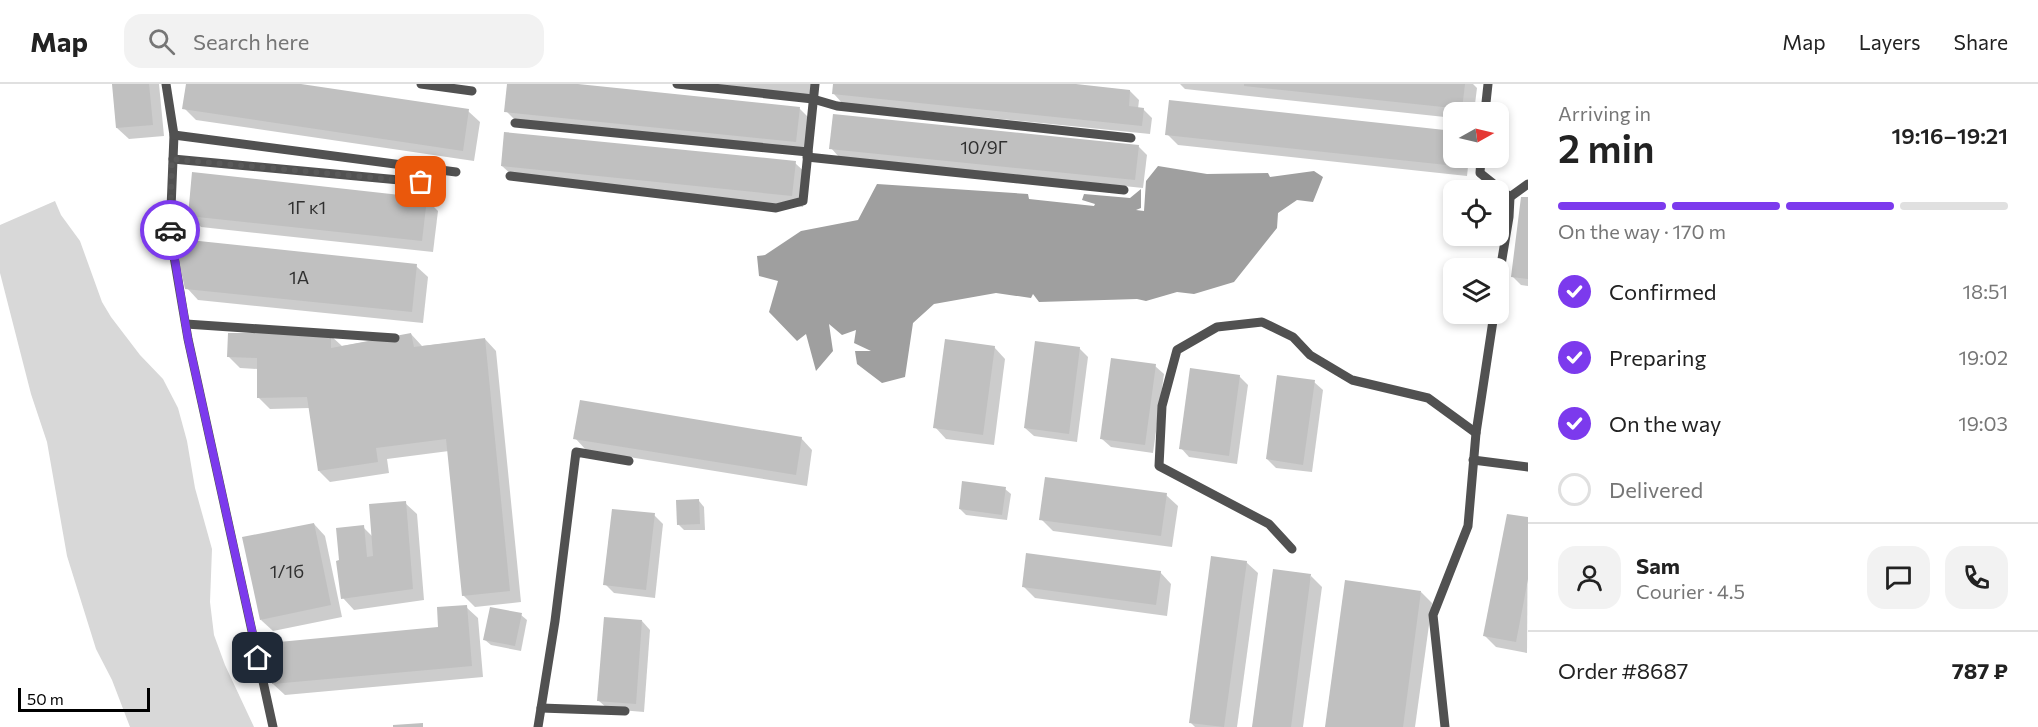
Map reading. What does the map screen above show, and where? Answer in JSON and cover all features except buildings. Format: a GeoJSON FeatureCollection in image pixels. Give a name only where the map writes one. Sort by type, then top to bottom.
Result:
{"type":"FeatureCollection","features":[{"type":"Feature","properties":{"kind":"lane"},"geometry":{"type":"LineString","coordinates":[[166,84],[174,135],[170,233],[186,324],[273,727]]}},
{"type":"Feature","properties":{"kind":"lane"},"geometry":{"type":"LineString","coordinates":[[421,84],[472,91]]}},
{"type":"Feature","properties":{"kind":"lane"},"geometry":{"type":"LineString","coordinates":[[677,84],[813,99],[837,105],[1131,138]]}},
{"type":"Feature","properties":{"kind":"lane"},"geometry":{"type":"LineString","coordinates":[[510,176],[776,208],[803,201],[815,84]]}},
{"type":"Feature","properties":{"kind":"lane"},"geometry":{"type":"LineString","coordinates":[[1486,102],[1488,84]]}},
{"type":"Feature","properties":{"kind":"lane"},"geometry":{"type":"LineString","coordinates":[[515,123],[1124,190]]}},
{"type":"Feature","properties":{"kind":"lane"},"geometry":{"type":"LineString","coordinates":[[174,135],[456,171]]}},
{"type":"Feature","properties":{"kind":"lane"},"geometry":{"type":"LineString","coordinates":[[172,159],[421,182]]}},
{"type":"Feature","properties":{"kind":"lane"},"geometry":{"type":"LineString","coordinates":[[1480,168],[1480,173],[1488,180]]}},
{"type":"Feature","properties":{"kind":"lane"},"geometry":{"type":"LineString","coordinates":[[1509,197],[1528,184]]}},
{"type":"Feature","properties":{"kind":"lane"},"geometry":{"type":"LineString","coordinates":[[1292,549],[1269,524],[1159,466],[1162,406],[1177,350],[1217,327],[1262,322],[1293,336],[1310,355],[1352,380],[1428,398],[1476,434]]}},
{"type":"Feature","properties":{"kind":"lane"},"geometry":{"type":"LineString","coordinates":[[186,324],[395,338]]}},
{"type":"Feature","properties":{"kind":"lane"},"geometry":{"type":"LineString","coordinates":[[1445,727],[1433,615],[1468,526],[1476,434],[1492,324]]}},
{"type":"Feature","properties":{"kind":"lane"},"geometry":{"type":"LineString","coordinates":[[538,727],[555,621],[576,452],[629,461]]}},
{"type":"Feature","properties":{"kind":"lane"},"geometry":{"type":"LineString","coordinates":[[1473,460],[1528,467]]}},
{"type":"Feature","properties":{"kind":"lane"},"geometry":{"type":"LineString","coordinates":[[541,708],[625,711]]}},
{"type":"Feature","properties":{"kind":"shaded area"},"geometry":{"type":"Polygon","coordinates":[[[1158,166],[1207,174],[1268,173],[1270,177],[1314,171],[1323,177],[1313,202],[1297,200],[1278,213],[1277,228],[1234,282],[1194,294],[1177,292],[1146,301],[1137,299],[1039,302],[1033,294],[1031,298],[996,293],[934,304],[913,323],[905,377],[882,383],[857,364],[855,351],[871,351],[854,343],[856,330],[842,335],[829,324],[833,351],[816,371],[806,334],[797,341],[769,312],[778,281],[759,276],[757,256],[765,255],[801,231],[858,220],[877,184],[1028,194],[1029,199],[1094,206],[1095,204],[1082,200],[1084,194],[1130,198],[1141,189],[1141,208],[1136,210],[1144,211],[1146,181],[1158,166]]]}},
{"type":"Feature","properties":{"kind":"shaded area"},"geometry":{"type":"Polygon","coordinates":[[[55,201],[61,215],[80,241],[102,302],[140,355],[163,379],[178,408],[187,441],[195,488],[212,549],[210,602],[214,635],[225,665],[254,727],[130,727],[112,680],[96,649],[67,556],[47,442],[31,394],[0,273],[0,225],[55,201]]]}},
{"type":"Feature","properties":{"kind":"way so far"},"geometry":{"type":"LineString","coordinates":[[170,230],[172,159],[421,182]]}},
{"type":"Feature","properties":{"kind":"route"},"geometry":{"type":"LineString","coordinates":[[170,230],[188,339],[258,658]]}}]}
